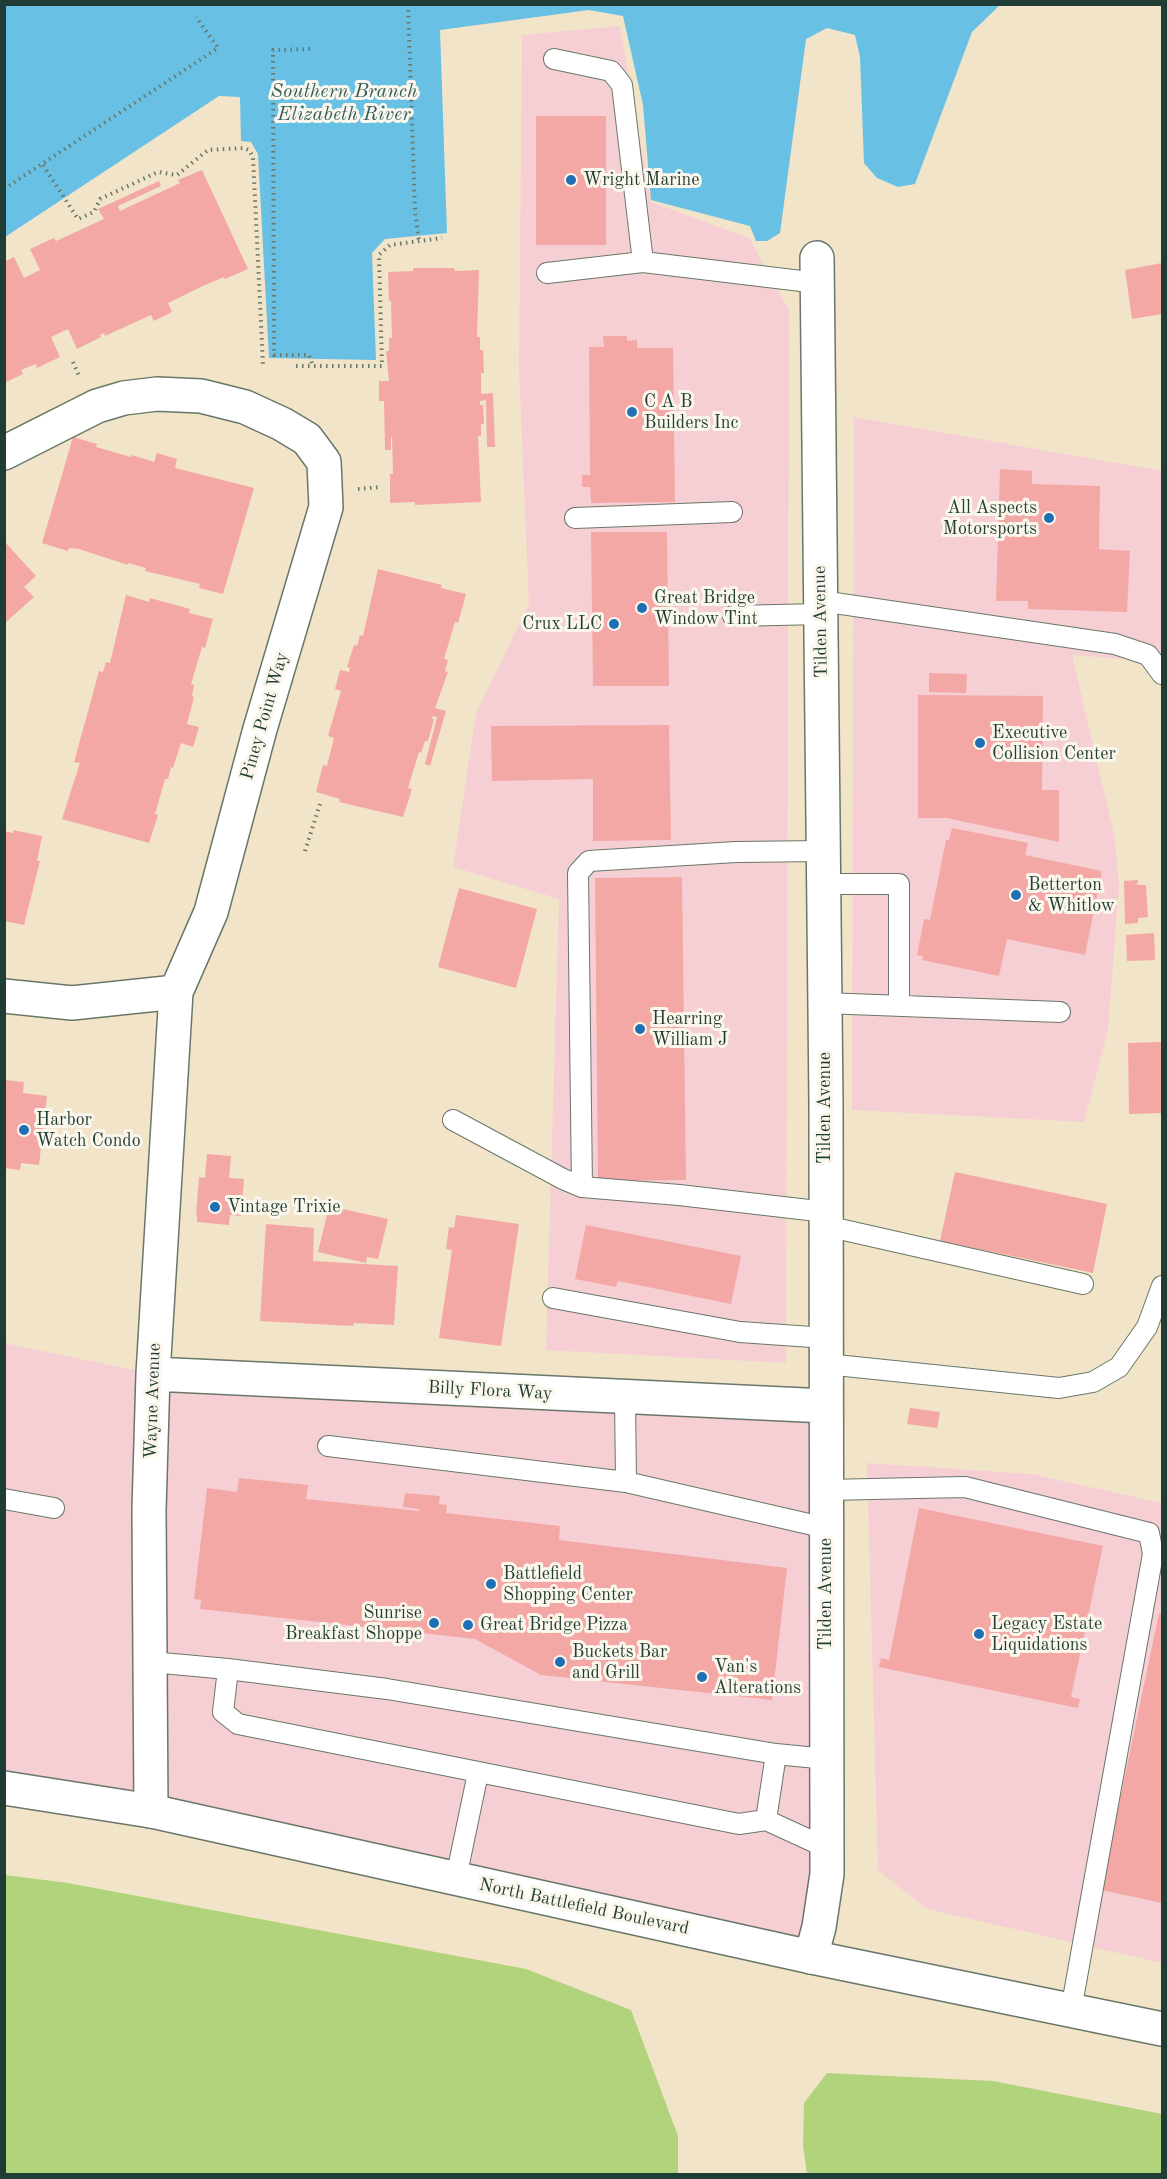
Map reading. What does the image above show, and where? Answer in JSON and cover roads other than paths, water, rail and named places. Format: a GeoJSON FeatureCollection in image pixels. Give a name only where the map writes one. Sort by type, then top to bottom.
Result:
{"type":"FeatureCollection","features":[{"type":"Feature","properties":{"kind":"street","name":"Tilden Avenue"},"geometry":{"type":"LineString","coordinates":[[811,1957],[819,1927],[827,1874],[826,1219],[818,271]]}},
{"type":"Feature","properties":{"kind":"street","name":"Piney Point Way"},"geometry":{"type":"LineString","coordinates":[[4,453],[98,406],[124,398],[157,394],[201,396],[245,407],[282,424],[307,439],[324,462],[326,507],[260,729],[211,912],[176,992]]}},
{"type":"Feature","properties":{"kind":"street"},"geometry":{"type":"LineString","coordinates":[[4,996],[72,1003],[176,992]]}},
{"type":"Feature","properties":{"kind":"street","name":"Wayne Avenue"},"geometry":{"type":"LineString","coordinates":[[151,1811],[149,1510],[153,1374],[176,992]]}},
{"type":"Feature","properties":{"kind":"street","name":"Billy Flora Way"},"geometry":{"type":"LineString","coordinates":[[153,1374],[826,1406]]}},
{"type":"Feature","properties":{"kind":"street","name":"North Battlefield Boulevard"},"geometry":{"type":"LineString","coordinates":[[4,1788],[151,1811],[811,1957],[1162,2029]]}},
{"type":"Feature","properties":{"kind":"lane"},"geometry":{"type":"LineString","coordinates":[[554,59],[611,71],[622,85],[643,262]]}},
{"type":"Feature","properties":{"kind":"lane"},"geometry":{"type":"LineString","coordinates":[[547,273],[643,262],[818,271]]}},
{"type":"Feature","properties":{"kind":"lane"},"geometry":{"type":"LineString","coordinates":[[574,518],[732,512]]}},
{"type":"Feature","properties":{"kind":"lane"},"geometry":{"type":"LineString","coordinates":[[733,616],[821,607],[1115,644],[1148,655],[1162,674]]}},
{"type":"Feature","properties":{"kind":"lane"},"geometry":{"type":"LineString","coordinates":[[582,1187],[578,873],[589,861],[736,852],[823,851]]}},
{"type":"Feature","properties":{"kind":"lane"},"geometry":{"type":"LineString","coordinates":[[824,884],[899,884],[899,1006]]}},
{"type":"Feature","properties":{"kind":"lane"},"geometry":{"type":"LineString","coordinates":[[824,1003],[1060,1011]]}},
{"type":"Feature","properties":{"kind":"lane"},"geometry":{"type":"LineString","coordinates":[[453,1120],[582,1187],[680,1195],[826,1219],[1083,1284]]}},
{"type":"Feature","properties":{"kind":"lane"},"geometry":{"type":"LineString","coordinates":[[553,1298],[740,1332],[826,1351],[1059,1388],[1093,1382],[1119,1367],[1147,1327],[1162,1286]]}},
{"type":"Feature","properties":{"kind":"lane"},"geometry":{"type":"LineString","coordinates":[[625,1397],[626,1482]]}},
{"type":"Feature","properties":{"kind":"lane"},"geometry":{"type":"LineString","coordinates":[[328,1446],[626,1482],[826,1528]]}},
{"type":"Feature","properties":{"kind":"lane"},"geometry":{"type":"LineString","coordinates":[[826,1490],[965,1487],[1149,1533],[1154,1554],[1071,2010]]}},
{"type":"Feature","properties":{"kind":"lane"},"geometry":{"type":"LineString","coordinates":[[4,1499],[54,1508]]}},
{"type":"Feature","properties":{"kind":"lane"},"geometry":{"type":"LineString","coordinates":[[151,1662],[387,1689],[776,1754],[827,1759]]}},
{"type":"Feature","properties":{"kind":"lane"},"geometry":{"type":"LineString","coordinates":[[228,1669],[223,1712],[238,1724],[739,1824],[766,1820],[827,1848]]}},
{"type":"Feature","properties":{"kind":"lane"},"geometry":{"type":"LineString","coordinates":[[766,1820],[776,1754]]}},
{"type":"Feature","properties":{"kind":"lane"},"geometry":{"type":"LineString","coordinates":[[456,1878],[478,1773]]}},
{"type":"Feature","properties":{"kind":"water","name":"Southern Branch Elizabeth River"},"geometry":{"type":"Polygon","coordinates":[[[5,4],[1000,5],[972,32],[915,184],[898,187],[877,178],[864,163],[860,57],[855,35],[827,28],[806,39],[780,233],[767,241],[756,241],[750,226],[651,200],[643,105],[623,16],[589,10],[440,30],[447,233],[385,239],[372,253],[376,360],[269,358],[258,154],[251,142],[241,141],[240,97],[219,96],[5,237],[5,4]]]}},
{"type":"Feature","properties":{"kind":"place","name":"Wright Marine"},"geometry":{"type":"Point","coordinates":[571,180]}},
{"type":"Feature","properties":{"kind":"place","name":"C A B Builders Inc"},"geometry":{"type":"Point","coordinates":[632,412]}},
{"type":"Feature","properties":{"kind":"place","name":"All Aspects Motorsports"},"geometry":{"type":"Point","coordinates":[1049,518]}},
{"type":"Feature","properties":{"kind":"place","name":"Great Bridge Window Tint"},"geometry":{"type":"Point","coordinates":[642,608]}},
{"type":"Feature","properties":{"kind":"place","name":"Crux LLC"},"geometry":{"type":"Point","coordinates":[614,624]}},
{"type":"Feature","properties":{"kind":"place","name":"Executive Collision Center"},"geometry":{"type":"Point","coordinates":[980,743]}},
{"type":"Feature","properties":{"kind":"place","name":"Betterton & Whitlow"},"geometry":{"type":"Point","coordinates":[1016,895]}},
{"type":"Feature","properties":{"kind":"place","name":"Hearring William J"},"geometry":{"type":"Point","coordinates":[640,1029]}},
{"type":"Feature","properties":{"kind":"place","name":"Harbor Watch Condo"},"geometry":{"type":"Point","coordinates":[24,1130]}},
{"type":"Feature","properties":{"kind":"place","name":"Vintage Trixie"},"geometry":{"type":"Point","coordinates":[215,1207]}},
{"type":"Feature","properties":{"kind":"place","name":"Battlefield Shopping Center"},"geometry":{"type":"Point","coordinates":[491,1584]}},
{"type":"Feature","properties":{"kind":"place","name":"Sunrise Breakfast Shoppe"},"geometry":{"type":"Point","coordinates":[434,1623]}},
{"type":"Feature","properties":{"kind":"place","name":"Great Bridge Pizza"},"geometry":{"type":"Point","coordinates":[468,1625]}},
{"type":"Feature","properties":{"kind":"place","name":"Legacy Estate Liquidations"},"geometry":{"type":"Point","coordinates":[979,1634]}},
{"type":"Feature","properties":{"kind":"place","name":"Buckets Bar and Grill"},"geometry":{"type":"Point","coordinates":[560,1662]}},
{"type":"Feature","properties":{"kind":"place","name":"Van's Alterations"},"geometry":{"type":"Point","coordinates":[702,1677]}}]}
